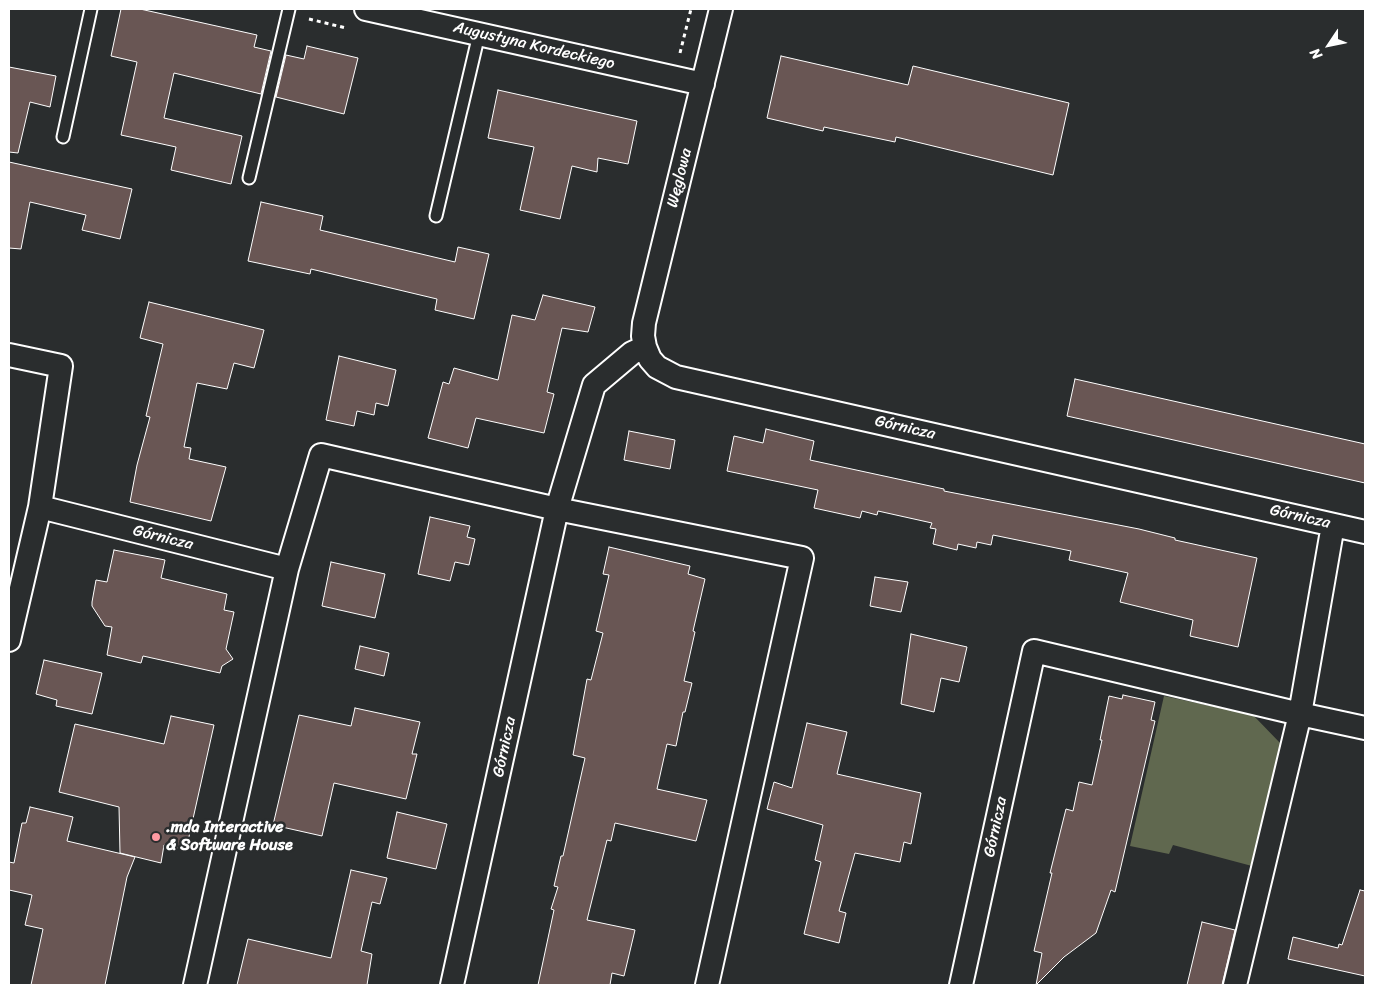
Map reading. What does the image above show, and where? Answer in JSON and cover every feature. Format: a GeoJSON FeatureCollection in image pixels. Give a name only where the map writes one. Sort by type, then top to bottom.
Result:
{"type":"FeatureCollection","features":[{"type":"Feature","properties":{"kind":"street","name":"Augustyna Kordeckiego"},"geometry":{"type":"LineString","coordinates":[[366,9],[703,84]]}},
{"type":"Feature","properties":{"kind":"street","name":"Węglowa"},"geometry":{"type":"LineString","coordinates":[[645,347],[643,336],[644,323],[721,9]]}},
{"type":"Feature","properties":{"kind":"street","name":"Górnicza"},"geometry":{"type":"LineString","coordinates":[[452,985],[557,509],[594,385],[632,353],[645,347],[650,359],[657,367],[676,377],[1365,532]]}},
{"type":"Feature","properties":{"kind":"street"},"geometry":{"type":"LineString","coordinates":[[9,355],[60,366],[40,507],[9,640]]}},
{"type":"Feature","properties":{"kind":"street"},"geometry":{"type":"LineString","coordinates":[[195,985],[287,569],[321,455],[557,509],[802,558],[708,985]]}},
{"type":"Feature","properties":{"kind":"street","name":"Górnicza"},"geometry":{"type":"LineString","coordinates":[[40,507],[287,569]]}},
{"type":"Feature","properties":{"kind":"street"},"geometry":{"type":"LineString","coordinates":[[1235,985],[1300,714],[1332,525]]}},
{"type":"Feature","properties":{"kind":"street","name":"Górnicza"},"geometry":{"type":"LineString","coordinates":[[961,985],[1034,651],[1300,714]]}},
{"type":"Feature","properties":{"kind":"street"},"geometry":{"type":"LineString","coordinates":[[1300,714],[1365,728]]}},
{"type":"Feature","properties":{"kind":"lane"},"geometry":{"type":"LineString","coordinates":[[63,137],[91,9]]}},
{"type":"Feature","properties":{"kind":"lane"},"geometry":{"type":"LineString","coordinates":[[249,178],[289,9]]}},
{"type":"Feature","properties":{"kind":"lane"},"geometry":{"type":"LineString","coordinates":[[436,216],[479,34]]}},
{"type":"Feature","properties":{"kind":"green space"},"geometry":{"type":"Polygon","coordinates":[[[1164,696],[1253,715],[1282,745],[1252,866],[1173,845],[1169,854],[1130,846],[1164,696]]]}},
{"type":"Feature","properties":{"kind":"building"},"geometry":{"type":"Polygon","coordinates":[[[121,9],[140,9],[257,35],[254,47],[271,51],[261,94],[174,73],[164,118],[242,136],[231,184],[171,170],[176,147],[121,135],[137,62],[111,56],[121,9]]]}},
{"type":"Feature","properties":{"kind":"building"},"geometry":{"type":"Polygon","coordinates":[[[307,46],[358,58],[344,114],[276,97],[286,55],[304,59],[307,46]]]}},
{"type":"Feature","properties":{"kind":"building"},"geometry":{"type":"Polygon","coordinates":[[[781,56],[908,85],[913,66],[1069,103],[1053,175],[896,137],[895,142],[824,127],[823,131],[767,118],[781,56]]]}},
{"type":"Feature","properties":{"kind":"building"},"geometry":{"type":"Polygon","coordinates":[[[9,67],[56,76],[50,107],[30,102],[18,153],[9,152],[9,67]]]}},
{"type":"Feature","properties":{"kind":"building"},"geometry":{"type":"Polygon","coordinates":[[[498,90],[637,121],[628,164],[598,158],[597,172],[572,166],[560,219],[520,210],[534,147],[488,138],[498,90]]]}},
{"type":"Feature","properties":{"kind":"building"},"geometry":{"type":"Polygon","coordinates":[[[9,162],[132,189],[120,239],[82,230],[86,215],[30,202],[21,249],[9,248],[9,162]]]}},
{"type":"Feature","properties":{"kind":"building"},"geometry":{"type":"Polygon","coordinates":[[[261,202],[323,216],[320,230],[455,262],[458,247],[489,254],[474,319],[435,310],[437,299],[311,269],[310,274],[248,261],[261,202]]]}},
{"type":"Feature","properties":{"kind":"building"},"geometry":{"type":"Polygon","coordinates":[[[543,295],[595,307],[588,332],[562,328],[547,392],[554,394],[544,433],[476,418],[468,448],[428,438],[443,382],[449,384],[454,368],[498,380],[512,315],[535,320],[543,295]]]}},
{"type":"Feature","properties":{"kind":"building"},"geometry":{"type":"Polygon","coordinates":[[[149,302],[264,330],[254,368],[234,363],[227,389],[197,383],[184,447],[191,448],[189,459],[226,467],[211,521],[130,502],[137,465],[150,417],[146,416],[163,344],[140,338],[149,302]]]}},
{"type":"Feature","properties":{"kind":"building"},"geometry":{"type":"Polygon","coordinates":[[[339,356],[396,370],[388,406],[376,403],[374,415],[357,411],[354,426],[326,420],[339,356]]]}},
{"type":"Feature","properties":{"kind":"building"},"geometry":{"type":"Polygon","coordinates":[[[1075,379],[1365,444],[1365,483],[1067,416],[1075,379]]]}},
{"type":"Feature","properties":{"kind":"building"},"geometry":{"type":"Polygon","coordinates":[[[766,429],[814,441],[810,460],[944,489],[944,491],[1139,529],[1175,538],[1175,540],[1257,558],[1238,647],[1190,636],[1193,620],[1120,602],[1128,573],[1069,560],[1071,551],[993,535],[991,545],[977,542],[976,548],[958,544],[957,550],[933,544],[936,529],[930,528],[932,523],[878,511],[877,515],[862,511],[860,518],[814,508],[818,490],[727,471],[734,436],[763,443],[766,429]]]}},
{"type":"Feature","properties":{"kind":"building"},"geometry":{"type":"Polygon","coordinates":[[[629,431],[675,440],[670,469],[624,460],[629,431]]]}},
{"type":"Feature","properties":{"kind":"building"},"geometry":{"type":"Polygon","coordinates":[[[430,517],[470,526],[467,537],[475,539],[469,565],[455,562],[450,581],[418,574],[430,517]]]}},
{"type":"Feature","properties":{"kind":"building"},"geometry":{"type":"Polygon","coordinates":[[[609,547],[690,566],[688,574],[705,579],[684,681],[692,683],[685,712],[683,712],[676,746],[667,744],[657,789],[707,800],[696,841],[615,823],[611,841],[607,840],[587,920],[635,930],[624,976],[612,973],[610,985],[538,985],[554,910],[551,909],[558,887],[554,886],[561,856],[563,856],[585,758],[573,755],[587,679],[591,680],[603,633],[596,631],[609,575],[603,574],[609,547]]]}},
{"type":"Feature","properties":{"kind":"building"},"geometry":{"type":"Polygon","coordinates":[[[114,550],[165,560],[161,578],[227,594],[224,610],[234,612],[226,649],[233,659],[222,666],[220,673],[143,656],[141,663],[107,655],[112,627],[105,626],[92,606],[92,602],[96,580],[107,582],[114,550]]]}},
{"type":"Feature","properties":{"kind":"building"},"geometry":{"type":"Polygon","coordinates":[[[331,562],[385,574],[375,618],[322,606],[331,562]]]}},
{"type":"Feature","properties":{"kind":"building"},"geometry":{"type":"Polygon","coordinates":[[[875,577],[908,582],[901,612],[870,606],[875,577]]]}},
{"type":"Feature","properties":{"kind":"building"},"geometry":{"type":"Polygon","coordinates":[[[911,634],[967,647],[959,682],[941,678],[934,712],[901,704],[911,634]]]}},
{"type":"Feature","properties":{"kind":"building"},"geometry":{"type":"Polygon","coordinates":[[[360,646],[389,653],[384,676],[355,669],[360,646]]]}},
{"type":"Feature","properties":{"kind":"building"},"geometry":{"type":"Polygon","coordinates":[[[44,660],[102,673],[92,714],[56,706],[57,700],[36,694],[44,660]]]}},
{"type":"Feature","properties":{"kind":"building"},"geometry":{"type":"Polygon","coordinates":[[[1123,695],[1155,702],[1151,720],[1155,721],[1115,892],[1111,890],[1096,933],[1064,957],[1036,985],[1042,953],[1034,951],[1052,873],[1050,873],[1066,809],[1073,811],[1079,782],[1092,785],[1109,696],[1122,699],[1123,695]]]}},
{"type":"Feature","properties":{"kind":"building"},"geometry":{"type":"Polygon","coordinates":[[[355,708],[420,722],[412,754],[417,754],[406,799],[334,783],[322,836],[273,825],[299,715],[351,726],[355,708]]]}},
{"type":"Feature","properties":{"kind":"building"},"geometry":{"type":"Polygon","coordinates":[[[171,716],[214,725],[186,850],[164,845],[161,863],[120,853],[119,807],[59,792],[75,724],[164,744],[171,716]]]}},
{"type":"Feature","properties":{"kind":"building"},"geometry":{"type":"Polygon","coordinates":[[[807,723],[847,732],[837,774],[921,793],[911,844],[904,842],[900,862],[855,853],[839,911],[846,913],[839,943],[804,934],[821,862],[815,860],[823,825],[767,809],[774,782],[792,788],[807,723]]]}},
{"type":"Feature","properties":{"kind":"building"},"geometry":{"type":"Polygon","coordinates":[[[30,807],[73,817],[67,841],[135,857],[127,877],[105,985],[31,985],[43,929],[25,925],[32,895],[9,890],[9,862],[14,863],[22,823],[26,823],[30,807]]]}},
{"type":"Feature","properties":{"kind":"building"},"geometry":{"type":"Polygon","coordinates":[[[397,812],[447,824],[436,869],[387,858],[397,812]]]}},
{"type":"Feature","properties":{"kind":"building"},"geometry":{"type":"Polygon","coordinates":[[[351,870],[387,878],[380,904],[372,902],[361,951],[372,954],[367,985],[237,985],[248,939],[331,958],[351,870]]]}},
{"type":"Feature","properties":{"kind":"building"},"geometry":{"type":"Polygon","coordinates":[[[1360,890],[1365,891],[1365,976],[1288,959],[1293,937],[1338,948],[1339,944],[1342,945],[1360,890]]]}},
{"type":"Feature","properties":{"kind":"building"},"geometry":{"type":"Polygon","coordinates":[[[1202,922],[1235,930],[1222,985],[1187,985],[1202,922]]]}},
{"type":"Feature","properties":{"kind":"place","name":".mda Interactive & Software House"},"geometry":{"type":"Point","coordinates":[156,837]}}]}
